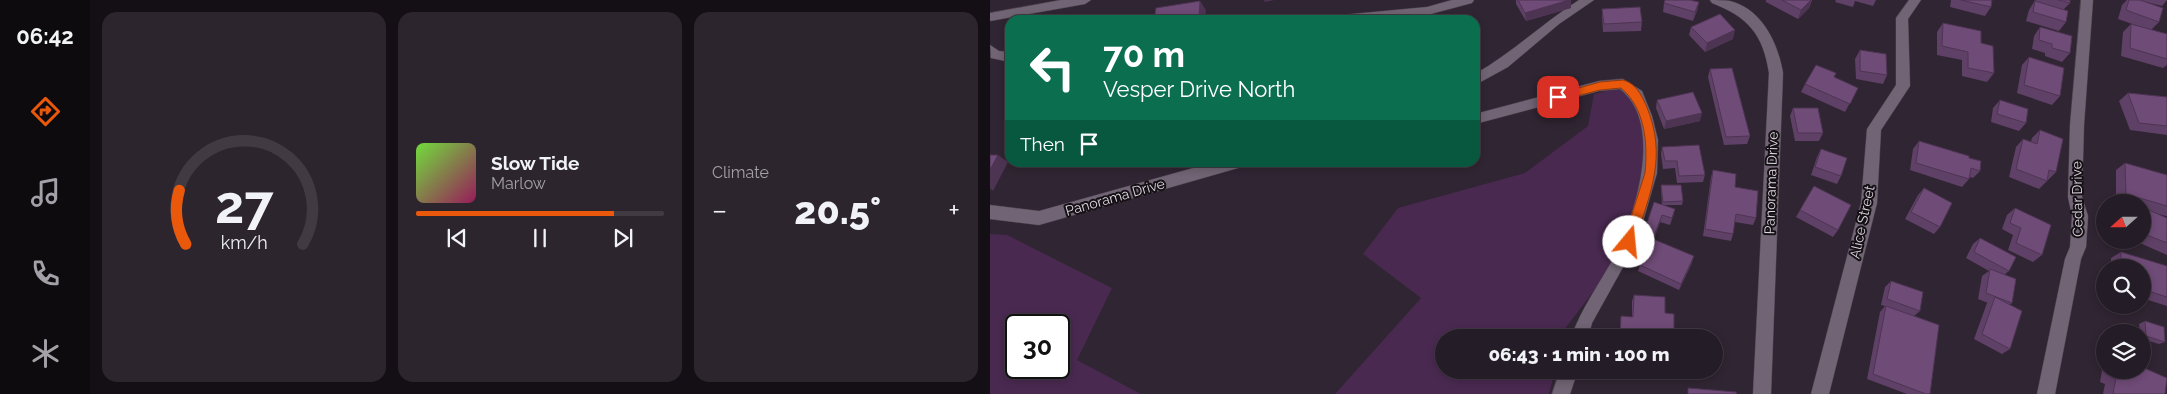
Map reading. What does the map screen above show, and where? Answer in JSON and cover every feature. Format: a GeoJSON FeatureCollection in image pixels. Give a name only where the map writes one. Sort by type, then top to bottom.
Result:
{"type":"FeatureCollection","features":[{"type":"Feature","properties":{"kind":"street"},"geometry":{"type":"LineString","coordinates":[[990,17],[1085,0]]}},
{"type":"Feature","properties":{"kind":"street"},"geometry":{"type":"LineString","coordinates":[[1384,15],[1426,11],[1468,0]]}},
{"type":"Feature","properties":{"kind":"street"},"geometry":{"type":"LineString","coordinates":[[1480,77],[1504,64],[1554,21],[1588,0]]}},
{"type":"Feature","properties":{"kind":"street","name":"Panorama Drive"},"geometry":{"type":"LineString","coordinates":[[1716,0],[1734,6],[1750,18],[1763,32],[1775,62],[1762,394]]}},
{"type":"Feature","properties":{"kind":"street","name":"Alice Street"},"geometry":{"type":"LineString","coordinates":[[1820,394],[1869,204],[1874,129],[1903,86],[1902,18],[1916,0]]}},
{"type":"Feature","properties":{"kind":"street","name":"Cedar Drive"},"geometry":{"type":"LineString","coordinates":[[2046,394],[2074,258],[2078,247],[2080,216],[2075,197],[2077,125],[2080,112],[2087,0]]}},
{"type":"Feature","properties":{"kind":"street"},"geometry":{"type":"LineString","coordinates":[[990,50],[996,55],[1005,56]]}},
{"type":"Feature","properties":{"kind":"street"},"geometry":{"type":"LineString","coordinates":[[1480,118],[1600,86],[1623,84],[1637,95],[1651,140],[1650,173],[1629,242],[1585,320],[1582,329]]}},
{"type":"Feature","properties":{"kind":"street","name":"Panorama Drive"},"geometry":{"type":"LineString","coordinates":[[990,212],[1039,218],[1220,167]]}},
{"type":"Feature","properties":{"kind":"street"},"geometry":{"type":"LineString","coordinates":[[1561,394],[1566,379]]}},
{"type":"Feature","properties":{"kind":"shaded area"},"geometry":{"type":"Polygon","coordinates":[[[1620,88],[1631,98],[1642,121],[1646,154],[1637,206],[1620,250],[1598,286],[1565,329],[1435,329],[1435,379],[1553,379],[1549,394],[1335,394],[1421,298],[1363,254],[1398,208],[1525,173],[1588,126],[1594,94],[1620,88]]]}},
{"type":"Feature","properties":{"kind":"shaded area"},"geometry":{"type":"Polygon","coordinates":[[[990,234],[1007,235],[1112,288],[1077,360],[1141,394],[990,394],[990,234]]]}},
{"type":"Feature","properties":{"kind":"building"},"geometry":{"type":"Polygon","coordinates":[[[1518,0],[1569,0],[1525,13],[1518,0]]]}},
{"type":"Feature","properties":{"kind":"building"},"geometry":{"type":"Polygon","coordinates":[[[1665,0],[1699,2],[1695,12],[1664,3],[1665,0]]]}},
{"type":"Feature","properties":{"kind":"building"},"geometry":{"type":"Polygon","coordinates":[[[1782,0],[1811,0],[1801,10],[1782,0]]]}},
{"type":"Feature","properties":{"kind":"building"},"geometry":{"type":"Polygon","coordinates":[[[1961,0],[1992,0],[1991,7],[1961,0]]]}},
{"type":"Feature","properties":{"kind":"building"},"geometry":{"type":"Polygon","coordinates":[[[2058,0],[2070,0],[2070,3],[2058,0]]]}},
{"type":"Feature","properties":{"kind":"building"},"geometry":{"type":"Polygon","coordinates":[[[2129,0],[2140,0],[2163,8],[2159,22],[2126,10],[2129,0]]]}},
{"type":"Feature","properties":{"kind":"building"},"geometry":{"type":"Polygon","coordinates":[[[1200,1],[1199,15],[1155,15],[1156,8],[1200,1]]]}},
{"type":"Feature","properties":{"kind":"building"},"geometry":{"type":"Polygon","coordinates":[[[2035,1],[2068,11],[2066,22],[2033,12],[2035,1]]]}},
{"type":"Feature","properties":{"kind":"building"},"geometry":{"type":"Polygon","coordinates":[[[1640,7],[1642,22],[1604,24],[1602,9],[1640,7]]]}},
{"type":"Feature","properties":{"kind":"building"},"geometry":{"type":"Polygon","coordinates":[[[1720,14],[1735,30],[1707,43],[1691,27],[1720,14]]]}},
{"type":"Feature","properties":{"kind":"building"},"geometry":{"type":"Polygon","coordinates":[[[1943,23],[1981,31],[1981,43],[1993,46],[1994,73],[1968,68],[1968,52],[1942,46],[1943,23]]]}},
{"type":"Feature","properties":{"kind":"building"},"geometry":{"type":"Polygon","coordinates":[[[2131,24],[2167,34],[2167,59],[2130,48],[2131,24]]]}},
{"type":"Feature","properties":{"kind":"building"},"geometry":{"type":"Polygon","coordinates":[[[2040,27],[2072,36],[2070,53],[2052,48],[2052,44],[2039,40],[2040,27]]]}},
{"type":"Feature","properties":{"kind":"building"},"geometry":{"type":"Polygon","coordinates":[[[1860,50],[1886,54],[1887,75],[1860,71],[1860,50]]]}},
{"type":"Feature","properties":{"kind":"building"},"geometry":{"type":"Polygon","coordinates":[[[2029,57],[2064,68],[2060,96],[2024,85],[2029,57]]]}},
{"type":"Feature","properties":{"kind":"building"},"geometry":{"type":"Polygon","coordinates":[[[1816,65],[1836,73],[1834,77],[1858,88],[1850,104],[1805,84],[1816,65]]]}},
{"type":"Feature","properties":{"kind":"building"},"geometry":{"type":"Polygon","coordinates":[[[1732,68],[1750,136],[1726,137],[1710,69],[1732,68]]]}},
{"type":"Feature","properties":{"kind":"building"},"geometry":{"type":"Polygon","coordinates":[[[1693,92],[1702,113],[1666,121],[1657,100],[1693,92]]]}},
{"type":"Feature","properties":{"kind":"building"},"geometry":{"type":"Polygon","coordinates":[[[2128,93],[2167,97],[2167,126],[2139,123],[2128,93]]]}},
{"type":"Feature","properties":{"kind":"building"},"geometry":{"type":"Polygon","coordinates":[[[2000,100],[2028,109],[2026,123],[1997,114],[2000,100]]]}},
{"type":"Feature","properties":{"kind":"building"},"geometry":{"type":"Polygon","coordinates":[[[1793,108],[1818,108],[1823,133],[1798,133],[1793,108]]]}},
{"type":"Feature","properties":{"kind":"building"},"geometry":{"type":"Polygon","coordinates":[[[2040,130],[2063,139],[2056,172],[2049,170],[2047,181],[2016,169],[2023,139],[2037,144],[2040,130]]]}},
{"type":"Feature","properties":{"kind":"building"},"geometry":{"type":"Polygon","coordinates":[[[1919,141],[1981,161],[1980,171],[1971,168],[1969,179],[1916,163],[1919,141]]]}},
{"type":"Feature","properties":{"kind":"building"},"geometry":{"type":"Polygon","coordinates":[[[1699,145],[1705,175],[1679,176],[1677,161],[1665,161],[1662,147],[1699,145]]]}},
{"type":"Feature","properties":{"kind":"building"},"geometry":{"type":"Polygon","coordinates":[[[1821,149],[1847,158],[1841,176],[1815,167],[1821,149]]]}},
{"type":"Feature","properties":{"kind":"building"},"geometry":{"type":"Polygon","coordinates":[[[990,155],[998,155],[990,170],[990,155]]]}},
{"type":"Feature","properties":{"kind":"building"},"geometry":{"type":"Polygon","coordinates":[[[2125,163],[2167,175],[2167,206],[2151,201],[2151,194],[2126,194],[2125,163]]]}},
{"type":"Feature","properties":{"kind":"building"},"geometry":{"type":"Polygon","coordinates":[[[1713,170],[1736,174],[1735,187],[1758,191],[1756,218],[1736,214],[1733,234],[1705,229],[1713,170]]]}},
{"type":"Feature","properties":{"kind":"building"},"geometry":{"type":"Polygon","coordinates":[[[1661,185],[1681,185],[1683,201],[1663,202],[1661,185]]]}},
{"type":"Feature","properties":{"kind":"building"},"geometry":{"type":"Polygon","coordinates":[[[1814,186],[1851,205],[1838,230],[1800,210],[1814,186]]]}},
{"type":"Feature","properties":{"kind":"building"},"geometry":{"type":"Polygon","coordinates":[[[1924,188],[1952,203],[1940,227],[1911,212],[1924,188]]]}},
{"type":"Feature","properties":{"kind":"building"},"geometry":{"type":"Polygon","coordinates":[[[1654,202],[1675,209],[1672,218],[1662,215],[1654,236],[1644,232],[1654,202]]]}},
{"type":"Feature","properties":{"kind":"building"},"geometry":{"type":"Polygon","coordinates":[[[2015,208],[2051,225],[2042,255],[2016,243],[2021,228],[2010,223],[2015,208]]]}},
{"type":"Feature","properties":{"kind":"building"},"geometry":{"type":"Polygon","coordinates":[[[2151,211],[2167,218],[2167,243],[2151,237],[2151,211]]]}},
{"type":"Feature","properties":{"kind":"building"},"geometry":{"type":"Polygon","coordinates":[[[1980,238],[2016,257],[2009,271],[1974,252],[1980,238]]]}},
{"type":"Feature","properties":{"kind":"building"},"geometry":{"type":"Polygon","coordinates":[[[1653,239],[1694,256],[1681,284],[1640,265],[1653,239]]]}},
{"type":"Feature","properties":{"kind":"building"},"geometry":{"type":"Polygon","coordinates":[[[2121,252],[2144,259],[2121,259],[2121,252]]]}},
{"type":"Feature","properties":{"kind":"building"},"geometry":{"type":"Polygon","coordinates":[[[2151,261],[2167,266],[2167,297],[2151,292],[2151,261]]]}},
{"type":"Feature","properties":{"kind":"building"},"geometry":{"type":"Polygon","coordinates":[[[1990,269],[2016,279],[2012,303],[1986,293],[1990,269]]]}},
{"type":"Feature","properties":{"kind":"building"},"geometry":{"type":"Polygon","coordinates":[[[1891,281],[1923,292],[1920,311],[1887,299],[1891,281]]]}},
{"type":"Feature","properties":{"kind":"building"},"geometry":{"type":"Polygon","coordinates":[[[1634,295],[1665,297],[1665,313],[1674,314],[1674,329],[1620,329],[1621,316],[1633,317],[1634,295]]]}},
{"type":"Feature","properties":{"kind":"building"},"geometry":{"type":"Polygon","coordinates":[[[1995,297],[2022,311],[2010,349],[1982,334],[1995,297]]]}},
{"type":"Feature","properties":{"kind":"building"},"geometry":{"type":"Polygon","coordinates":[[[1886,306],[1939,325],[1930,394],[1873,374],[1886,306]]]}},
{"type":"Feature","properties":{"kind":"building"},"geometry":{"type":"Polygon","coordinates":[[[2145,321],[2164,327],[2165,342],[2151,338],[2151,324],[2145,324],[2145,321]]]}},
{"type":"Feature","properties":{"kind":"building"},"geometry":{"type":"Polygon","coordinates":[[[2151,371],[2167,378],[2165,394],[2113,393],[2116,379],[2151,379],[2151,371]]]}},
{"type":"Feature","properties":{"kind":"building"},"geometry":{"type":"Polygon","coordinates":[[[1688,388],[1736,392],[1737,394],[1688,394],[1688,388]]]}},
{"type":"Feature","properties":{"kind":"route"},"geometry":{"type":"LineString","coordinates":[[1558,97],[1600,86],[1623,84],[1637,95],[1651,140],[1652,162],[1629,242]]}}]}
